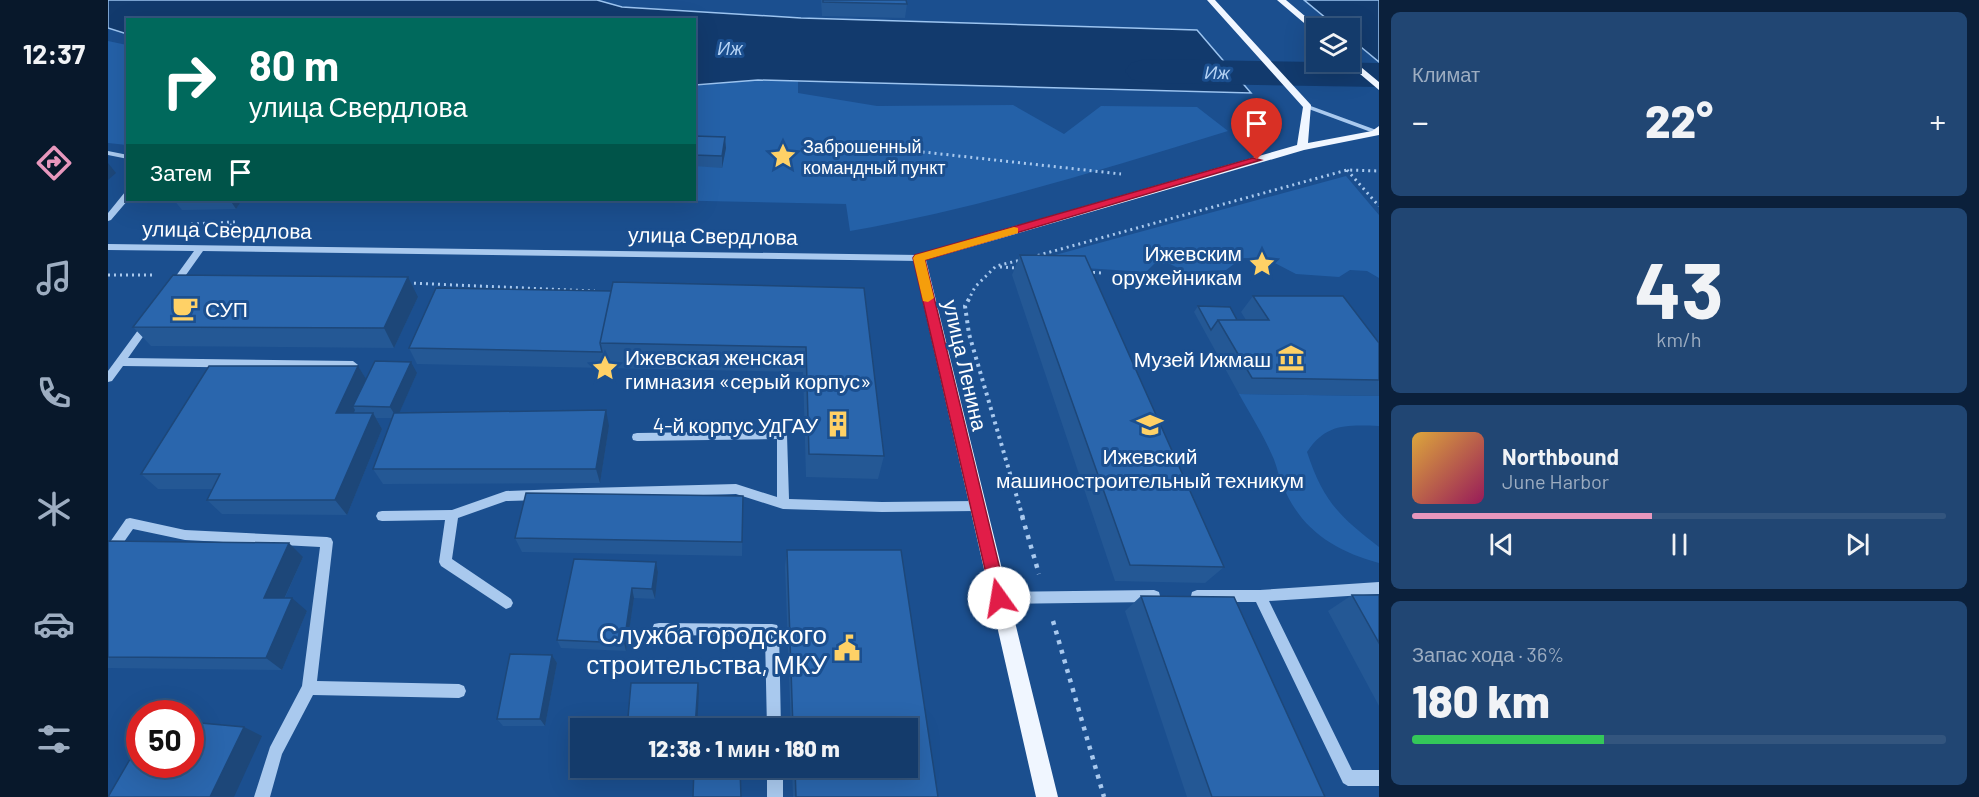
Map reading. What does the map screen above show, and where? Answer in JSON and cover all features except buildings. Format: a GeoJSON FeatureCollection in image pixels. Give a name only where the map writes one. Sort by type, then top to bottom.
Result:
{"type":"FeatureCollection","features":[{"type":"Feature","properties":{"kind":"main road"},"geometry":{"type":"LineString","coordinates":[[1281,0],[1306,22]]}},
{"type":"Feature","properties":{"kind":"main road"},"geometry":{"type":"LineString","coordinates":[[1214,2],[1308,106],[1306,147]]}},
{"type":"Feature","properties":{"kind":"main road"},"geometry":{"type":"LineString","coordinates":[[1360,70],[1379,87]]}},
{"type":"Feature","properties":{"kind":"main road","name":"улица Свердлова"},"geometry":{"type":"LineString","coordinates":[[919,258],[1306,147],[1378,131]]}},
{"type":"Feature","properties":{"kind":"main road","name":"улица Ленина"},"geometry":{"type":"LineString","coordinates":[[919,258],[976,506],[1047,797]]}},
{"type":"Feature","properties":{"kind":"street"},"geometry":{"type":"LineString","coordinates":[[1308,106],[1378,131]]}},
{"type":"Feature","properties":{"kind":"street"},"geometry":{"type":"LineString","coordinates":[[108,153],[126,157]]}},
{"type":"Feature","properties":{"kind":"street"},"geometry":{"type":"LineString","coordinates":[[108,218],[126,196]]}},
{"type":"Feature","properties":{"kind":"street","name":"улица Свердлова"},"geometry":{"type":"LineString","coordinates":[[108,247],[919,258]]}},
{"type":"Feature","properties":{"kind":"street"},"geometry":{"type":"LineString","coordinates":[[168,294],[201,248]]}},
{"type":"Feature","properties":{"kind":"street"},"geometry":{"type":"LineString","coordinates":[[108,378],[154,314]]}},
{"type":"Feature","properties":{"kind":"street"},"geometry":{"type":"LineString","coordinates":[[120,362],[353,365]]}},
{"type":"Feature","properties":{"kind":"street"},"geometry":{"type":"LineString","coordinates":[[638,436],[782,435],[783,504]]}},
{"type":"Feature","properties":{"kind":"street"},"geometry":{"type":"LineString","coordinates":[[382,516],[452,515],[506,496],[736,489],[783,504],[882,507],[976,506]]}},
{"type":"Feature","properties":{"kind":"street"},"geometry":{"type":"LineString","coordinates":[[452,515],[444,561],[506,603]]}},
{"type":"Feature","properties":{"kind":"street"},"geometry":{"type":"LineString","coordinates":[[108,555],[130,523],[185,535],[327,542],[309,688],[275,752],[262,797]]}},
{"type":"Feature","properties":{"kind":"street"},"geometry":{"type":"LineString","coordinates":[[999,598],[1260,597],[1379,588]]}},
{"type":"Feature","properties":{"kind":"street"},"geometry":{"type":"LineString","coordinates":[[1260,597],[1348,778],[1379,778]]}},
{"type":"Feature","properties":{"kind":"street"},"geometry":{"type":"LineString","coordinates":[[659,629],[772,630],[774,718]]}},
{"type":"Feature","properties":{"kind":"street"},"geometry":{"type":"LineString","coordinates":[[309,688],[459,692]]}},
{"type":"Feature","properties":{"kind":"street"},"geometry":{"type":"LineString","coordinates":[[775,778],[776,797]]}},
{"type":"Feature","properties":{"kind":"path"},"geometry":{"type":"LineString","coordinates":[[850,144],[1121,174]]}},
{"type":"Feature","properties":{"kind":"path"},"geometry":{"type":"LineString","coordinates":[[1347,170],[1379,206]]}},
{"type":"Feature","properties":{"kind":"path"},"geometry":{"type":"LineString","coordinates":[[1104,797],[969,334],[965,306],[975,286],[996,267],[1347,170],[1379,171]]}},
{"type":"Feature","properties":{"kind":"path"},"geometry":{"type":"LineString","coordinates":[[996,267],[1027,268]]}},
{"type":"Feature","properties":{"kind":"path"},"geometry":{"type":"LineString","coordinates":[[1080,272],[1101,273]]}},
{"type":"Feature","properties":{"kind":"path"},"geometry":{"type":"LineString","coordinates":[[108,275],[181,274]]}},
{"type":"Feature","properties":{"kind":"path"},"geometry":{"type":"LineString","coordinates":[[406,283],[596,291]]}},
{"type":"Feature","properties":{"kind":"shaded area"},"geometry":{"type":"Polygon","coordinates":[[[108,41],[126,45],[126,145],[108,143],[108,41]]]}},
{"type":"Feature","properties":{"kind":"shaded area"},"geometry":{"type":"Polygon","coordinates":[[[758,80],[798,81],[798,93],[877,106],[1013,105],[1064,134],[1101,106],[1197,107],[1228,131],[993,200],[850,231],[846,204],[696,201],[696,85],[758,80]]]}},
{"type":"Feature","properties":{"kind":"shaded area"},"geometry":{"type":"Polygon","coordinates":[[[1346,176],[1379,215],[1379,278],[1367,271],[1350,270],[1339,277],[1296,274],[1269,260],[1242,258],[1226,270],[1186,272],[1170,264],[1154,264],[1146,272],[1022,264],[1346,176]]]}},
{"type":"Feature","properties":{"kind":"shaded area"},"geometry":{"type":"Polygon","coordinates":[[[1239,394],[1379,396],[1379,426],[1338,428],[1322,436],[1307,452],[1319,483],[1334,506],[1353,526],[1379,547],[1379,563],[1334,545],[1310,527],[1299,515],[1283,486],[1265,439],[1239,394]]]}},
{"type":"Feature","properties":{"kind":"water","name":"Иж"},"geometry":{"type":"Polygon","coordinates":[[[108,0],[597,0],[622,7],[801,18],[1197,30],[1251,93],[758,80],[696,85],[696,18],[126,18],[126,34],[108,28],[108,0]]]}},
{"type":"Feature","properties":{"kind":"water"},"geometry":{"type":"Polygon","coordinates":[[[1304,0],[1379,0],[1379,62],[1360,46],[1360,18],[1326,18],[1304,0]]]}},
{"type":"Feature","properties":{"kind":"waterway","name":"Иж"},"geometry":{"type":"LineString","coordinates":[[1145,71],[1379,75]]}},
{"type":"Feature","properties":{"kind":"slow traffic"},"geometry":{"type":"LineString","coordinates":[[928,298],[919,258],[1014,230]]}},
{"type":"Feature","properties":{"kind":"place","name":"Заброшенный командный пункт"},"geometry":{"type":"Point","coordinates":[783,156]}},
{"type":"Feature","properties":{"kind":"place","name":"Ижевским оружейникам"},"geometry":{"type":"Point","coordinates":[1262,264]}},
{"type":"Feature","properties":{"kind":"place","name":"СУП"},"geometry":{"type":"Point","coordinates":[185,308]}},
{"type":"Feature","properties":{"kind":"place","name":"Музей Ижмаш"},"geometry":{"type":"Point","coordinates":[1291,358]}},
{"type":"Feature","properties":{"kind":"place","name":"Ижевская женская гимназия «серый корпус»"},"geometry":{"type":"Point","coordinates":[605,368]}},
{"type":"Feature","properties":{"kind":"place","name":"4-й корпус УдГАУ"},"geometry":{"type":"Point","coordinates":[838,424]}},
{"type":"Feature","properties":{"kind":"place","name":"Ижевский машиностроительный техникум"},"geometry":{"type":"Point","coordinates":[1150,425]}},
{"type":"Feature","properties":{"kind":"place","name":"Служба городского строительства, МКУ"},"geometry":{"type":"Point","coordinates":[847,648]}},
{"type":"Feature","properties":{"kind":"route"},"geometry":{"type":"LineString","coordinates":[[999,598],[953,411],[919,258],[1257,160]]}}]}
